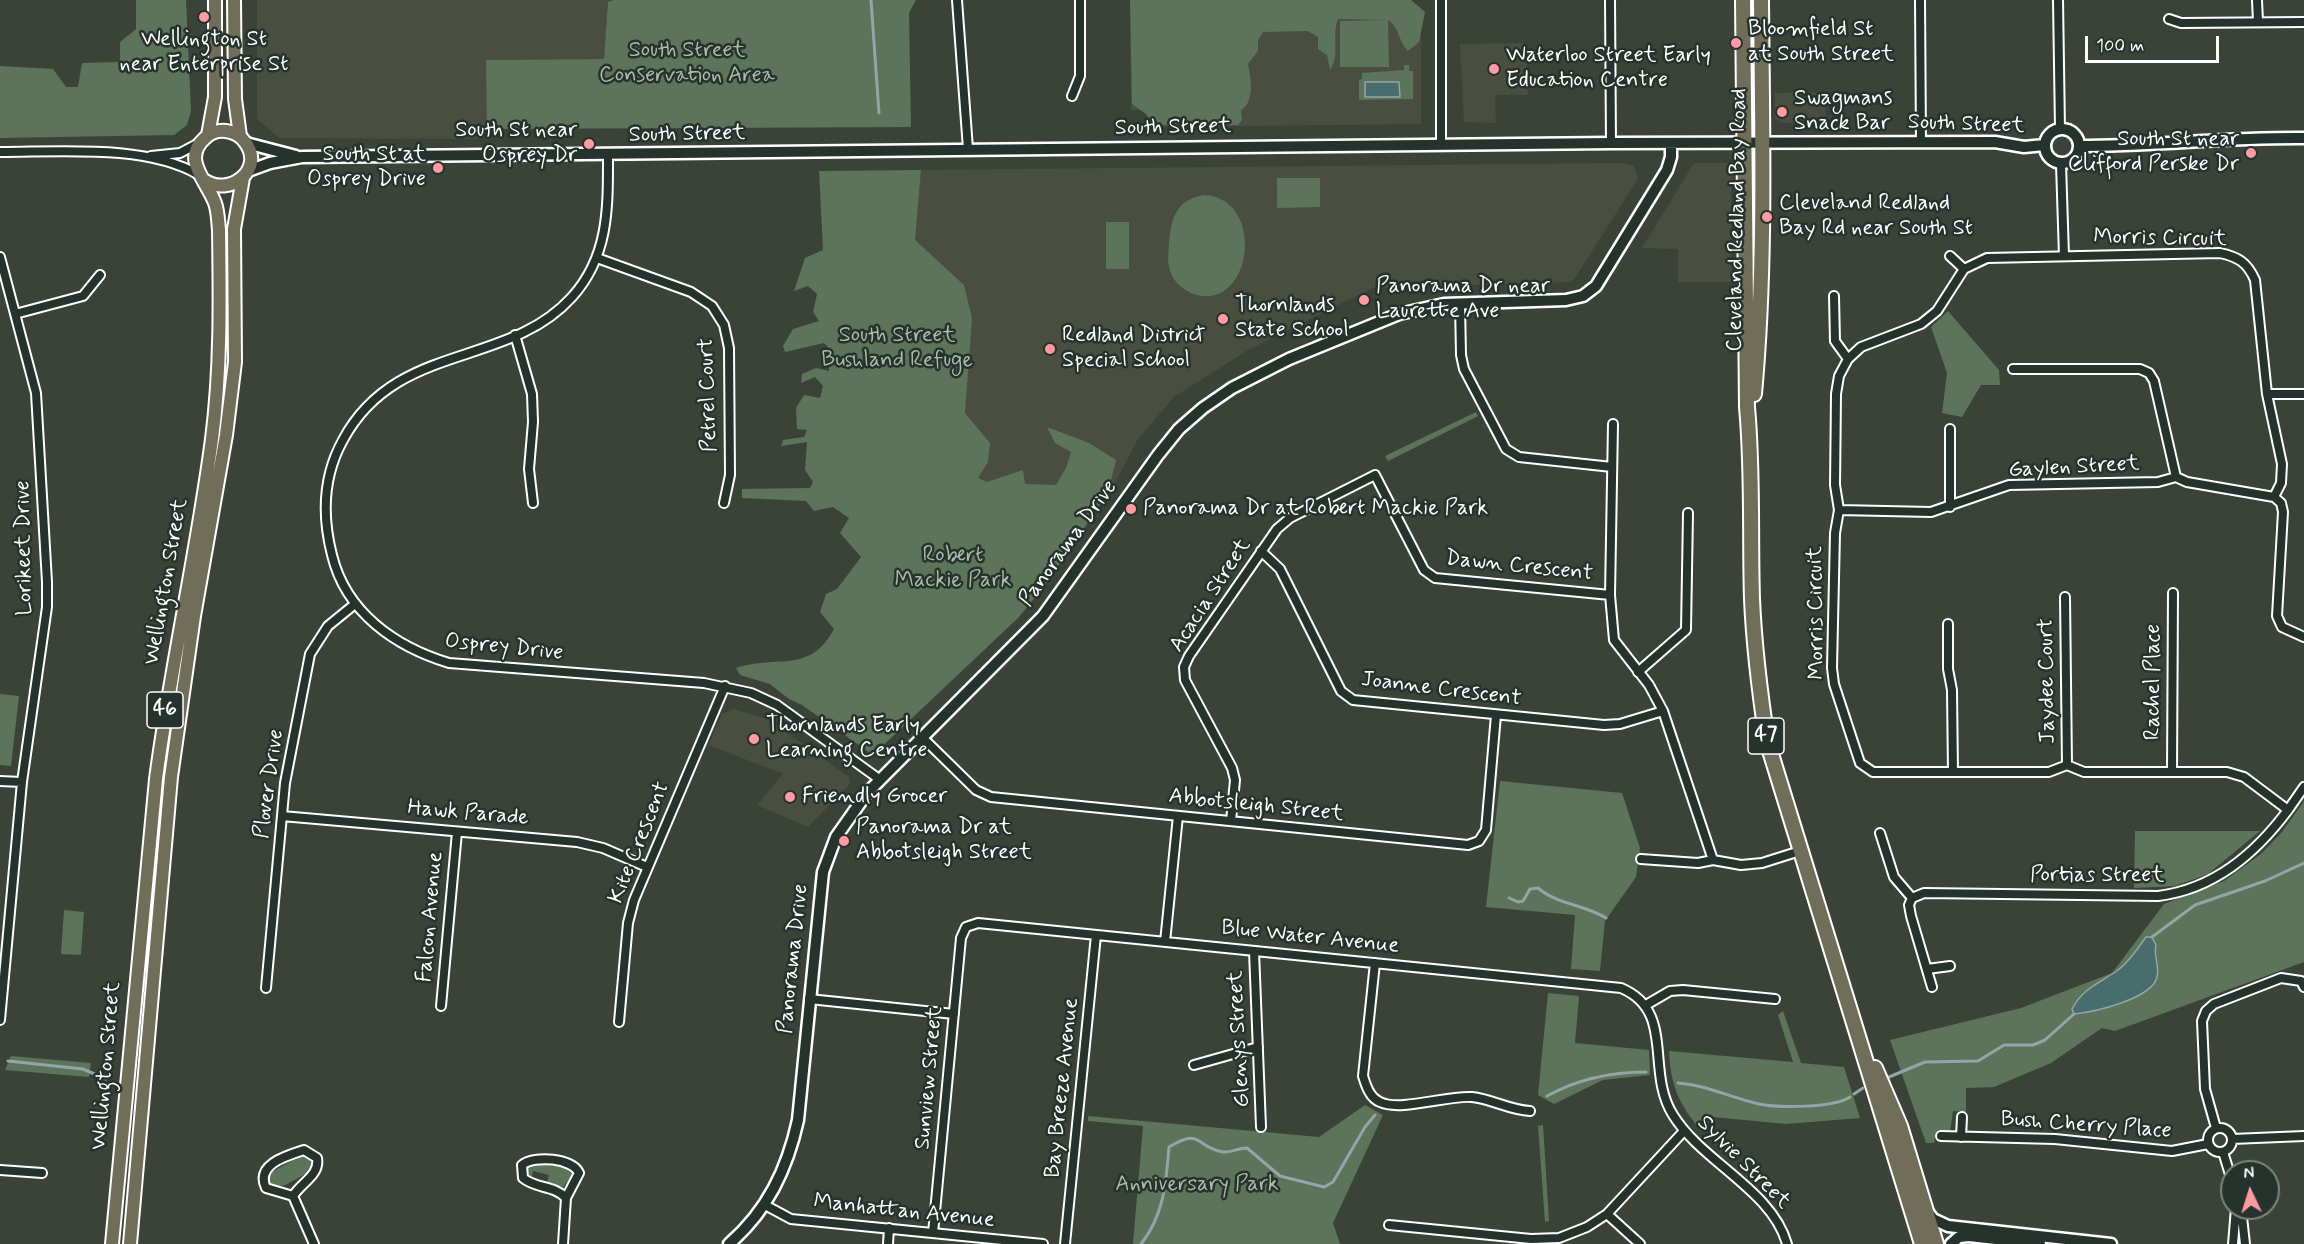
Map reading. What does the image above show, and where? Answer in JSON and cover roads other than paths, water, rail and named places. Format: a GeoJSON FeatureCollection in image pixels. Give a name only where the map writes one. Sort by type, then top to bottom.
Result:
{"type":"FeatureCollection","features":[{"type":"Feature","properties":{"kind":"highway","name":"Cleveland Redland Bay Road"},"geometry":{"type":"LineString","coordinates":[[1743,0],[1747,407],[1750,441],[1752,600],[1758,679],[1767,741],[1922,1244]]}},
{"type":"Feature","properties":{"kind":"highway","name":"Cleveland Redland Bay Road"},"geometry":{"type":"LineString","coordinates":[[1750,441],[1758,348],[1762,143],[1761,0]]}},
{"type":"Feature","properties":{"kind":"highway","name":"Cleveland Redland Bay Road"},"geometry":{"type":"LineString","coordinates":[[1854,1019],[1900,1126],[1936,1244]]}},
{"type":"Feature","properties":{"kind":"highway"},"geometry":{"type":"LineString","coordinates":[[1900,1126],[1893,1127],[1892,1132],[1903,1166],[1908,1197]]}},
{"type":"Feature","properties":{"kind":"main road","name":"Wellington Street"},"geometry":{"type":"LineString","coordinates":[[112,1244],[156,779],[164,715],[198,526],[216,391],[219,230],[216,205],[202,177],[195,156],[204,139],[215,97],[215,0]]}},
{"type":"Feature","properties":{"kind":"main road","name":"Wellington Street"},"geometry":{"type":"LineString","coordinates":[[130,1244],[171,777],[194,616],[226,435],[235,362],[234,229],[250,152],[243,140],[235,99],[234,0]]}},
{"type":"Feature","properties":{"kind":"main road"},"geometry":{"type":"LineString","coordinates":[[204,139],[225,131],[243,140]]}},
{"type":"Feature","properties":{"kind":"main road"},"geometry":{"type":"LineString","coordinates":[[202,177],[218,186],[226,187],[246,174]]}},
{"type":"Feature","properties":{"kind":"street"},"geometry":{"type":"LineString","coordinates":[[957,0],[968,149]]}},
{"type":"Feature","properties":{"kind":"street"},"geometry":{"type":"LineString","coordinates":[[1072,96],[1080,76],[1080,0]]}},
{"type":"Feature","properties":{"kind":"street"},"geometry":{"type":"LineString","coordinates":[[1441,0],[1442,144]]}},
{"type":"Feature","properties":{"kind":"street"},"geometry":{"type":"LineString","coordinates":[[1610,0],[1611,143]]}},
{"type":"Feature","properties":{"kind":"street"},"geometry":{"type":"LineString","coordinates":[[1920,0],[1921,142]]}},
{"type":"Feature","properties":{"kind":"street"},"geometry":{"type":"LineString","coordinates":[[2058,0],[2060,129],[2073,133],[2079,146],[2074,159],[2061,164],[2064,256]]}},
{"type":"Feature","properties":{"kind":"street"},"geometry":{"type":"LineString","coordinates":[[2257,0],[2258,22]]}},
{"type":"Feature","properties":{"kind":"street"},"geometry":{"type":"LineString","coordinates":[[2169,19],[2181,23],[2304,22]]}},
{"type":"Feature","properties":{"kind":"street","name":"South Street"},"geometry":{"type":"LineString","coordinates":[[2060,129],[2049,134],[2044,145],[2047,156],[2061,164]]}},
{"type":"Feature","properties":{"kind":"street"},"geometry":{"type":"LineString","coordinates":[[2079,146],[2190,140],[2304,138]]}},
{"type":"Feature","properties":{"kind":"street"},"geometry":{"type":"LineString","coordinates":[[140,157],[180,153],[204,139]]}},
{"type":"Feature","properties":{"kind":"street","name":"South Street"},"geometry":{"type":"LineString","coordinates":[[243,140],[302,157]]}},
{"type":"Feature","properties":{"kind":"street","name":"South Street"},"geometry":{"type":"LineString","coordinates":[[246,174],[270,163],[302,157],[608,156],[968,149],[1442,144],[1995,142],[2024,147],[2044,145]]}},
{"type":"Feature","properties":{"kind":"street","name":"Panorama Drive"},"geometry":{"type":"LineString","coordinates":[[729,1244],[765,1205],[791,1151],[798,1120],[820,886],[836,837],[849,815],[879,779],[924,739],[1043,616],[1158,455],[1179,429],[1203,408],[1232,388],[1288,359],[1370,323],[1429,306],[1566,300],[1591,291],[1667,170],[1671,158],[1671,144]]}},
{"type":"Feature","properties":{"kind":"street"},"geometry":{"type":"LineString","coordinates":[[0,152],[95,153],[140,157],[182,165],[202,177]]}},
{"type":"Feature","properties":{"kind":"street","name":"Osprey Drive"},"geometry":{"type":"LineString","coordinates":[[608,156],[609,212],[605,235],[597,258],[573,296],[555,314],[514,335],[411,374],[390,386],[369,403],[351,426],[336,452],[328,479],[325,507],[327,535],[333,562],[355,604],[395,642],[421,655],[449,663],[725,686],[751,693],[777,705],[879,779]]}},
{"type":"Feature","properties":{"kind":"street","name":"Morris Circuit"},"geometry":{"type":"LineString","coordinates":[[1964,269],[1987,258],[2220,253],[2234,256],[2249,265],[2255,280],[2267,394],[2282,464],[2281,483],[2274,497]]}},
{"type":"Feature","properties":{"kind":"street"},"geometry":{"type":"LineString","coordinates":[[1834,296],[1835,340],[1848,359],[1873,341],[1921,324],[1937,311],[1964,269],[1950,256]]}},
{"type":"Feature","properties":{"kind":"street","name":"Lorikeet Drive"},"geometry":{"type":"LineString","coordinates":[[0,257],[36,393],[47,582],[47,607],[22,782],[0,1020]]}},
{"type":"Feature","properties":{"kind":"street","name":"Petrel Court"},"geometry":{"type":"LineString","coordinates":[[597,258],[691,292],[712,306],[724,325],[729,348],[730,475],[724,503]]}},
{"type":"Feature","properties":{"kind":"street"},"geometry":{"type":"LineString","coordinates":[[15,314],[83,296],[100,275]]}},
{"type":"Feature","properties":{"kind":"street"},"geometry":{"type":"LineString","coordinates":[[1460,304],[1461,355],[1464,369],[1506,449],[1519,457],[1612,467]]}},
{"type":"Feature","properties":{"kind":"street"},"geometry":{"type":"LineString","coordinates":[[514,335],[532,394],[534,422],[529,469],[533,503]]}},
{"type":"Feature","properties":{"kind":"street","name":"Morris Circuit"},"geometry":{"type":"LineString","coordinates":[[1848,359],[1839,376],[1836,394],[1835,485],[1839,510],[1834,533],[1832,668],[1834,684],[1860,763],[1873,772],[2049,772],[2067,765],[2084,772],[2227,772],[2244,777],[2288,810]]}},
{"type":"Feature","properties":{"kind":"street"},"geometry":{"type":"LineString","coordinates":[[2013,369],[2140,369],[2149,373],[2154,381],[2176,477]]}},
{"type":"Feature","properties":{"kind":"street"},"geometry":{"type":"LineString","coordinates":[[2267,394],[2304,394]]}},
{"type":"Feature","properties":{"kind":"street"},"geometry":{"type":"LineString","coordinates":[[1610,595],[1613,424]]}},
{"type":"Feature","properties":{"kind":"street"},"geometry":{"type":"LineString","coordinates":[[1950,429],[1950,507]]}},
{"type":"Feature","properties":{"kind":"street","name":"Dawn Crescent"},"geometry":{"type":"LineString","coordinates":[[1375,476],[1424,570],[1435,578],[1610,595],[1614,640],[1649,685],[1663,711],[1713,860]]}},
{"type":"Feature","properties":{"kind":"street","name":"Acacia Street"},"geometry":{"type":"LineString","coordinates":[[1231,821],[1235,780],[1232,768],[1185,680],[1184,667],[1189,656],[1276,529],[1290,518],[1375,476]]}},
{"type":"Feature","properties":{"kind":"street","name":"Gaylen Street"},"geometry":{"type":"LineString","coordinates":[[1839,510],[1931,512],[2009,485],[2158,482],[2176,477],[2187,482],[2274,497]]}},
{"type":"Feature","properties":{"kind":"street"},"geometry":{"type":"LineString","coordinates":[[2274,497],[2281,503],[2283,512],[2277,616],[2282,627],[2304,637]]}},
{"type":"Feature","properties":{"kind":"street"},"geometry":{"type":"LineString","coordinates":[[1638,672],[1682,636],[1686,630],[1688,513]]}},
{"type":"Feature","properties":{"kind":"street","name":"Joanne Crescent"},"geometry":{"type":"LineString","coordinates":[[1261,551],[1280,569],[1341,691],[1353,700],[1604,725],[1620,724],[1663,711]]}},
{"type":"Feature","properties":{"kind":"street","name":"Rachel Place"},"geometry":{"type":"LineString","coordinates":[[2172,772],[2173,593]]}},
{"type":"Feature","properties":{"kind":"street","name":"Jaydee Court"},"geometry":{"type":"LineString","coordinates":[[2065,597],[2067,765]]}},
{"type":"Feature","properties":{"kind":"street","name":"Plover Drive"},"geometry":{"type":"LineString","coordinates":[[266,988],[285,783],[310,654],[328,626],[355,604]]}},
{"type":"Feature","properties":{"kind":"street"},"geometry":{"type":"LineString","coordinates":[[1948,624],[1953,772]]}},
{"type":"Feature","properties":{"kind":"street","name":"Kite Crescent"},"geometry":{"type":"LineString","coordinates":[[619,1022],[628,923],[647,867],[725,686]]}},
{"type":"Feature","properties":{"kind":"street","name":"Abbotsleigh Street"},"geometry":{"type":"LineString","coordinates":[[924,739],[983,795],[1467,845],[1479,841],[1486,830],[1496,715]]}},
{"type":"Feature","properties":{"kind":"street"},"geometry":{"type":"LineString","coordinates":[[0,781],[22,782]]}},
{"type":"Feature","properties":{"kind":"street"},"geometry":{"type":"LineString","coordinates":[[2288,810],[2304,787]]}},
{"type":"Feature","properties":{"kind":"street","name":"Portias Street"},"geometry":{"type":"LineString","coordinates":[[1912,898],[1924,893],[2148,896],[2178,894],[2200,886],[2249,855],[2288,810]]}},
{"type":"Feature","properties":{"kind":"street","name":"Hawk Parade"},"geometry":{"type":"LineString","coordinates":[[282,816],[577,842],[603,848],[647,867]]}},
{"type":"Feature","properties":{"kind":"street"},"geometry":{"type":"LineString","coordinates":[[1166,942],[1178,816]]}},
{"type":"Feature","properties":{"kind":"street","name":"Falcon Avenue"},"geometry":{"type":"LineString","coordinates":[[441,1006],[457,832]]}},
{"type":"Feature","properties":{"kind":"street"},"geometry":{"type":"LineString","coordinates":[[1880,833],[1894,878],[1912,898],[1909,905],[1911,916],[1932,987]]}},
{"type":"Feature","properties":{"kind":"street"},"geometry":{"type":"LineString","coordinates":[[1641,859],[1698,863],[1713,860],[1724,863],[1751,864],[1800,851]]}},
{"type":"Feature","properties":{"kind":"street","name":"Blue Water Avenue"},"geometry":{"type":"LineString","coordinates":[[966,927],[978,923],[1621,988],[1634,993],[1646,1005]]}},
{"type":"Feature","properties":{"kind":"street","name":"Sunview Street"},"geometry":{"type":"LineString","coordinates":[[933,1233],[961,938],[966,927]]}},
{"type":"Feature","properties":{"kind":"street","name":"Bay Breeze Avenue"},"geometry":{"type":"LineString","coordinates":[[1065,1244],[1096,935]]}},
{"type":"Feature","properties":{"kind":"street","name":"Glenys Street"},"geometry":{"type":"LineString","coordinates":[[1254,951],[1261,1126]]}},
{"type":"Feature","properties":{"kind":"street"},"geometry":{"type":"LineString","coordinates":[[1375,963],[1363,1076],[1368,1091],[1379,1102],[1392,1105],[1470,1097],[1489,1100],[1512,1110],[1530,1111]]}},
{"type":"Feature","properties":{"kind":"street"},"geometry":{"type":"LineString","coordinates":[[1927,969],[1950,966]]}},
{"type":"Feature","properties":{"kind":"street"},"geometry":{"type":"LineString","coordinates":[[2216,1128],[2205,1089],[2202,1021],[2206,1011],[2214,1004],[2281,978],[2301,981],[2304,987]]}},
{"type":"Feature","properties":{"kind":"street"},"geometry":{"type":"LineString","coordinates":[[1646,1005],[1664,994],[1683,990],[1775,999]]}},
{"type":"Feature","properties":{"kind":"street"},"geometry":{"type":"LineString","coordinates":[[809,999],[954,1014]]}},
{"type":"Feature","properties":{"kind":"street","name":"Sylvie Street"},"geometry":{"type":"LineString","coordinates":[[1646,1005],[1656,1026],[1658,1075],[1663,1095],[1684,1131],[1767,1207],[1778,1222],[1787,1244]]}},
{"type":"Feature","properties":{"kind":"street"},"geometry":{"type":"LineString","coordinates":[[1194,1065],[1258,1047]]}},
{"type":"Feature","properties":{"kind":"street"},"geometry":{"type":"LineString","coordinates":[[1961,1137],[1962,1118]]}},
{"type":"Feature","properties":{"kind":"street"},"geometry":{"type":"LineString","coordinates":[[2216,1128],[2224,1129],[2232,1139]]}},
{"type":"Feature","properties":{"kind":"street"},"geometry":{"type":"LineString","coordinates":[[2216,1128],[2208,1136],[2208,1144],[2216,1152],[2223,1152],[2230,1147],[2232,1139]]}},
{"type":"Feature","properties":{"kind":"street"},"geometry":{"type":"LineString","coordinates":[[1389,1225],[1540,1239],[1573,1233],[1607,1214],[1684,1131]]}},
{"type":"Feature","properties":{"kind":"street","name":"Bush Cherry Place"},"geometry":{"type":"LineString","coordinates":[[1941,1136],[2055,1139],[2172,1151],[2208,1144]]}},
{"type":"Feature","properties":{"kind":"street"},"geometry":{"type":"LineString","coordinates":[[2232,1139],[2304,1136]]}},
{"type":"Feature","properties":{"kind":"street"},"geometry":{"type":"LineString","coordinates":[[293,1196],[318,1167],[317,1158],[313,1153],[303,1150],[268,1165],[262,1180],[266,1188],[293,1196],[314,1244]]}},
{"type":"Feature","properties":{"kind":"street"},"geometry":{"type":"LineString","coordinates":[[2223,1152],[2225,1160]]}},
{"type":"Feature","properties":{"kind":"street"},"geometry":{"type":"LineString","coordinates":[[563,1244],[566,1198],[579,1173],[577,1167],[571,1163],[533,1159],[522,1165],[523,1178],[529,1183],[559,1191],[566,1198]]}},
{"type":"Feature","properties":{"kind":"street"},"geometry":{"type":"LineString","coordinates":[[0,1170],[42,1173]]}},
{"type":"Feature","properties":{"kind":"street","name":"Manhattan Avenue"},"geometry":{"type":"LineString","coordinates":[[765,1205],[791,1219],[1043,1244]]}},
{"type":"Feature","properties":{"kind":"street"},"geometry":{"type":"LineString","coordinates":[[1925,1208],[1933,1219],[1948,1226],[2111,1244]]}},
{"type":"Feature","properties":{"kind":"street"},"geometry":{"type":"LineString","coordinates":[[1607,1214],[1640,1244]]}},
{"type":"Feature","properties":{"kind":"street"},"geometry":{"type":"LineString","coordinates":[[2233,1244],[2235,1220]]}},
{"type":"Feature","properties":{"kind":"street"},"geometry":{"type":"LineString","coordinates":[[2242,1220],[2245,1244]]}},
{"type":"Feature","properties":{"kind":"street"},"geometry":{"type":"LineString","coordinates":[[888,1244],[890,1228]]}},
{"type":"Feature","properties":{"kind":"street"},"geometry":{"type":"LineString","coordinates":[[1951,1244],[1959,1237],[1969,1236],[2040,1244]]}},
{"type":"Feature","properties":{"kind":"water"},"geometry":{"type":"Polygon","coordinates":[[[1365,82],[1399,82],[1400,97],[1365,97],[1365,82]]]}},
{"type":"Feature","properties":{"kind":"water"},"geometry":{"type":"Polygon","coordinates":[[[2146,937],[2152,937],[2156,945],[2158,973],[2153,985],[2145,992],[2121,1003],[2074,1014],[2072,1009],[2081,996],[2092,986],[2122,967],[2146,937]]]}},
{"type":"Feature","properties":{"kind":"waterway"},"geometry":{"type":"LineString","coordinates":[[871,0],[879,113]]}},
{"type":"Feature","properties":{"kind":"waterway"},"geometry":{"type":"LineString","coordinates":[[2152,937],[2195,905],[2265,881],[2304,863]]}},
{"type":"Feature","properties":{"kind":"waterway"},"geometry":{"type":"LineString","coordinates":[[1509,898],[1518,902],[1523,901],[1530,889],[1538,888],[1554,898],[1606,918]]}},
{"type":"Feature","properties":{"kind":"waterway"},"geometry":{"type":"LineString","coordinates":[[1889,1077],[1925,1062],[1978,1061],[2004,1045],[2033,1045],[2045,1040],[2074,1014]]}},
{"type":"Feature","properties":{"kind":"waterway"},"geometry":{"type":"LineString","coordinates":[[8,1061],[83,1069],[106,1079]]}},
{"type":"Feature","properties":{"kind":"waterway"},"geometry":{"type":"LineString","coordinates":[[1547,1096],[1570,1085],[1595,1078],[1620,1073],[1646,1072]]}},
{"type":"Feature","properties":{"kind":"waterway"},"geometry":{"type":"LineString","coordinates":[[1678,1083],[1699,1086],[1768,1105],[1819,1105],[1842,1101],[1850,1097]]}},
{"type":"Feature","properties":{"kind":"waterway"},"geometry":{"type":"LineString","coordinates":[[1854,1094],[1863,1088]]}},
{"type":"Feature","properties":{"kind":"waterway"},"geometry":{"type":"LineString","coordinates":[[1141,1244],[1155,1222],[1159,1210],[1165,1186],[1169,1147],[1193,1138],[1214,1150],[1223,1152],[1247,1148],[1280,1176],[1324,1187],[1333,1182],[1365,1127],[1375,1115]]}},
{"type":"Feature","properties":{"kind":"place","name":"Wellington St near Enterprise St"},"geometry":{"type":"Point","coordinates":[204,17]}},
{"type":"Feature","properties":{"kind":"place","name":"Bloomfield St at South Street"},"geometry":{"type":"Point","coordinates":[1736,43]}},
{"type":"Feature","properties":{"kind":"place","name":"Waterloo Street Early Education Centre"},"geometry":{"type":"Point","coordinates":[1494,69]}},
{"type":"Feature","properties":{"kind":"place","name":"Swagmans Snack Bar"},"geometry":{"type":"Point","coordinates":[1782,112]}},
{"type":"Feature","properties":{"kind":"place","name":"South St near Osprey Dr"},"geometry":{"type":"Point","coordinates":[589,144]}},
{"type":"Feature","properties":{"kind":"place","name":"South St near Clifford Perske Dr"},"geometry":{"type":"Point","coordinates":[2251,153]}},
{"type":"Feature","properties":{"kind":"place","name":"South St at Osprey Drive"},"geometry":{"type":"Point","coordinates":[438,168]}},
{"type":"Feature","properties":{"kind":"place","name":"Cleveland Redland Bay Rd near South St"},"geometry":{"type":"Point","coordinates":[1767,217]}},
{"type":"Feature","properties":{"kind":"place","name":"Panorama Dr near Laurette Ave"},"geometry":{"type":"Point","coordinates":[1364,300]}},
{"type":"Feature","properties":{"kind":"place","name":"Thornlands State School"},"geometry":{"type":"Point","coordinates":[1223,319]}},
{"type":"Feature","properties":{"kind":"place","name":"Redland District Special School"},"geometry":{"type":"Point","coordinates":[1050,349]}},
{"type":"Feature","properties":{"kind":"place","name":"Panorama Dr at Robert Mackie Park"},"geometry":{"type":"Point","coordinates":[1131,509]}},
{"type":"Feature","properties":{"kind":"place","name":"Thornlands Early Learning Centre"},"geometry":{"type":"Point","coordinates":[754,739]}},
{"type":"Feature","properties":{"kind":"place","name":"Friendly Grocer"},"geometry":{"type":"Point","coordinates":[790,797]}},
{"type":"Feature","properties":{"kind":"place","name":"Panorama Dr at Abbotsleigh Street"},"geometry":{"type":"Point","coordinates":[844,841]}},
{"type":"Feature","properties":{"kind":"park label","name":"South Street Conservation Area"},"geometry":{"type":"Point","coordinates":[687,64]}},
{"type":"Feature","properties":{"kind":"park label","name":"South Street Bushland Refuge"},"geometry":{"type":"Point","coordinates":[897,348]}},
{"type":"Feature","properties":{"kind":"park label","name":"Robert Mackie Park"},"geometry":{"type":"Point","coordinates":[953,568]}},
{"type":"Feature","properties":{"kind":"park label","name":"Anniversary Park"},"geometry":{"type":"Point","coordinates":[1197,1185]}}]}
